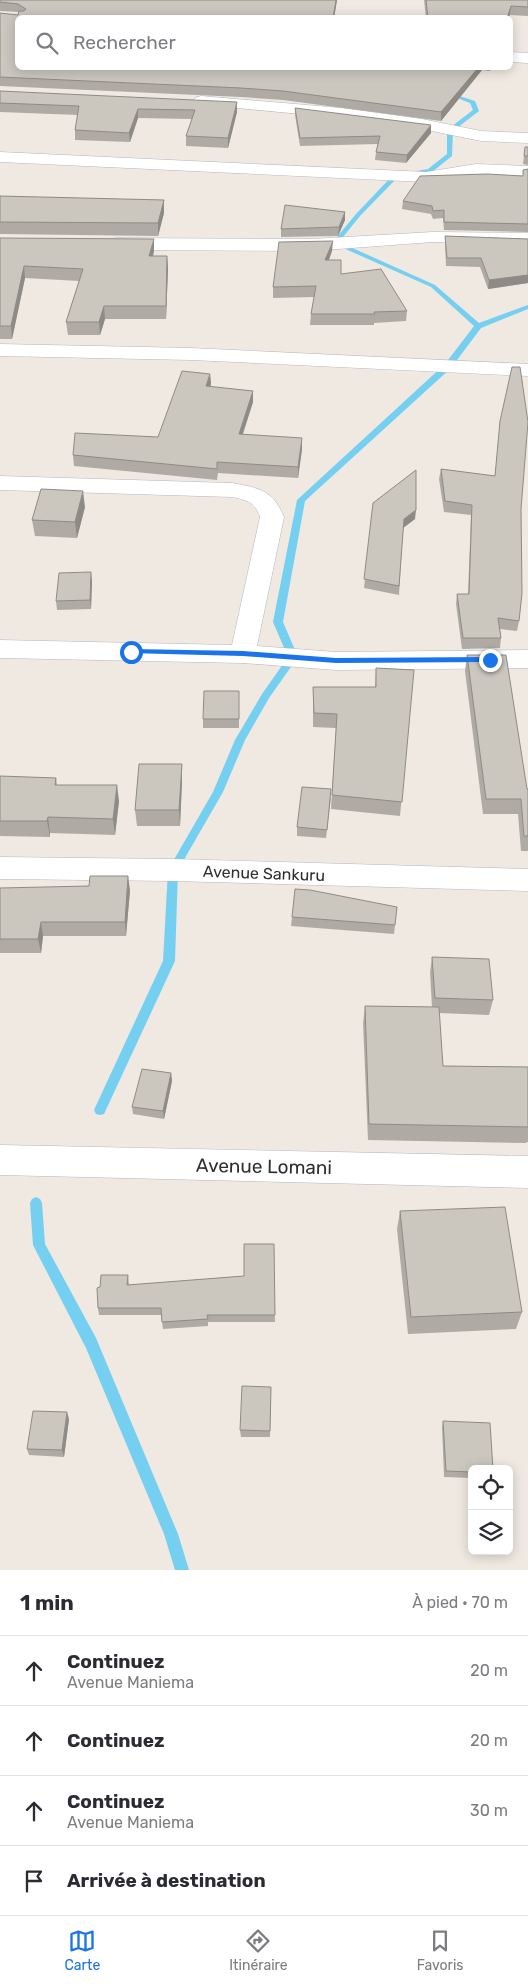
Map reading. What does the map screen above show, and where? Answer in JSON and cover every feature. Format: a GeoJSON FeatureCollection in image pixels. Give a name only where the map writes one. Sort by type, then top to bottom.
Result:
{"type":"FeatureCollection","features":[{"type":"Feature","properties":{"kind":"street"},"geometry":{"type":"LineString","coordinates":[[513,57],[528,58]]}},
{"type":"Feature","properties":{"kind":"street"},"geometry":{"type":"LineString","coordinates":[[181,100],[342,113],[422,124],[481,136],[528,138]]}},
{"type":"Feature","properties":{"kind":"street"},"geometry":{"type":"LineString","coordinates":[[0,157],[426,177],[476,169],[528,171]]}},
{"type":"Feature","properties":{"kind":"street"},"geometry":{"type":"LineString","coordinates":[[102,244],[311,245],[433,237],[528,238]]}},
{"type":"Feature","properties":{"kind":"street"},"geometry":{"type":"LineString","coordinates":[[0,350],[190,354],[528,370]]}},
{"type":"Feature","properties":{"kind":"street"},"geometry":{"type":"LineString","coordinates":[[0,483],[213,489],[255,494],[268,504],[272,517],[243,654]]}},
{"type":"Feature","properties":{"kind":"street"},"geometry":{"type":"LineString","coordinates":[[0,649],[243,654],[336,661],[528,659]]}},
{"type":"Feature","properties":{"kind":"street","name":"Avenue Sankuru"},"geometry":{"type":"LineString","coordinates":[[0,868],[173,870],[528,880]]}},
{"type":"Feature","properties":{"kind":"street","name":"Avenue Lomani"},"geometry":{"type":"LineString","coordinates":[[0,1160],[528,1172]]}},
{"type":"Feature","properties":{"kind":"building"},"geometry":{"type":"Polygon","coordinates":[[[0,0],[336,0],[334,15],[18,15],[19,11],[26,9],[18,4],[0,2],[0,0]]]}},
{"type":"Feature","properties":{"kind":"building"},"geometry":{"type":"Polygon","coordinates":[[[426,0],[528,0],[528,7],[511,6],[508,15],[428,15],[426,0]]]}},
{"type":"Feature","properties":{"kind":"building"},"geometry":{"type":"Polygon","coordinates":[[[0,13],[18,15],[15,15],[15,70],[476,70],[441,112],[283,91],[0,77],[0,13]]]}},
{"type":"Feature","properties":{"kind":"building"},"geometry":{"type":"Polygon","coordinates":[[[0,91],[237,102],[228,138],[186,136],[195,110],[138,109],[129,133],[75,130],[79,106],[0,103],[0,91]]]}},
{"type":"Feature","properties":{"kind":"building"},"geometry":{"type":"Polygon","coordinates":[[[295,108],[431,125],[407,155],[376,152],[380,136],[300,138],[295,108]]]}},
{"type":"Feature","properties":{"kind":"building"},"geometry":{"type":"Polygon","coordinates":[[[525,147],[528,147],[528,156],[524,156],[525,147]]]}},
{"type":"Feature","properties":{"kind":"building"},"geometry":{"type":"Polygon","coordinates":[[[528,169],[528,224],[444,222],[444,210],[433,211],[432,206],[403,201],[420,176],[487,174],[523,176],[523,170],[528,169]]]}},
{"type":"Feature","properties":{"kind":"building"},"geometry":{"type":"Polygon","coordinates":[[[0,196],[164,200],[158,223],[0,222],[0,196]]]}},
{"type":"Feature","properties":{"kind":"building"},"geometry":{"type":"Polygon","coordinates":[[[285,205],[345,212],[339,227],[281,229],[285,205]]]}},
{"type":"Feature","properties":{"kind":"building"},"geometry":{"type":"Polygon","coordinates":[[[445,236],[528,239],[528,275],[489,280],[481,258],[447,258],[445,236]]]}},
{"type":"Feature","properties":{"kind":"building"},"geometry":{"type":"Polygon","coordinates":[[[0,238],[154,239],[149,256],[167,256],[166,306],[104,306],[99,322],[66,322],[83,269],[24,266],[11,326],[0,326],[0,238]]]}},
{"type":"Feature","properties":{"kind":"building"},"geometry":{"type":"Polygon","coordinates":[[[333,241],[325,260],[341,260],[341,274],[381,269],[407,311],[374,312],[375,314],[311,314],[316,286],[273,287],[279,242],[333,241]]]}},
{"type":"Feature","properties":{"kind":"building"},"geometry":{"type":"Polygon","coordinates":[[[512,367],[520,367],[528,422],[521,509],[522,593],[519,621],[498,618],[501,638],[463,638],[457,594],[469,594],[472,505],[445,501],[441,469],[495,476],[500,421],[512,367]]]}},
{"type":"Feature","properties":{"kind":"building"},"geometry":{"type":"Polygon","coordinates":[[[182,371],[210,374],[206,386],[253,391],[239,434],[302,438],[298,467],[217,462],[217,469],[73,455],[75,433],[158,437],[182,371]]]}},
{"type":"Feature","properties":{"kind":"building"},"geometry":{"type":"Polygon","coordinates":[[[416,470],[416,510],[404,519],[399,586],[364,579],[373,503],[416,470]]]}},
{"type":"Feature","properties":{"kind":"building"},"geometry":{"type":"Polygon","coordinates":[[[41,489],[83,491],[75,522],[32,520],[41,489]]]}},
{"type":"Feature","properties":{"kind":"building"},"geometry":{"type":"Polygon","coordinates":[[[91,572],[90,600],[56,601],[59,573],[91,572]]]}},
{"type":"Feature","properties":{"kind":"building"},"geometry":{"type":"Polygon","coordinates":[[[467,655],[506,655],[528,789],[528,836],[524,836],[521,799],[486,799],[467,655]]]}},
{"type":"Feature","properties":{"kind":"building"},"geometry":{"type":"Polygon","coordinates":[[[376,668],[414,670],[402,802],[332,795],[337,714],[314,713],[313,687],[376,687],[376,668]]]}},
{"type":"Feature","properties":{"kind":"building"},"geometry":{"type":"Polygon","coordinates":[[[204,691],[239,691],[239,719],[203,719],[204,691]]]}},
{"type":"Feature","properties":{"kind":"building"},"geometry":{"type":"Polygon","coordinates":[[[139,764],[182,764],[179,810],[135,810],[139,764]]]}},
{"type":"Feature","properties":{"kind":"building"},"geometry":{"type":"Polygon","coordinates":[[[0,776],[56,778],[55,785],[117,785],[113,819],[48,817],[47,821],[0,821],[0,776]]]}},
{"type":"Feature","properties":{"kind":"building"},"geometry":{"type":"Polygon","coordinates":[[[302,787],[331,789],[327,830],[297,827],[302,787]]]}},
{"type":"Feature","properties":{"kind":"building"},"geometry":{"type":"Polygon","coordinates":[[[90,876],[128,876],[125,922],[41,922],[38,939],[0,939],[0,888],[89,886],[90,876]]]}},
{"type":"Feature","properties":{"kind":"building"},"geometry":{"type":"Polygon","coordinates":[[[295,889],[310,890],[397,907],[395,925],[292,917],[295,889]]]}},
{"type":"Feature","properties":{"kind":"building"},"geometry":{"type":"Polygon","coordinates":[[[432,957],[489,959],[493,1000],[435,998],[432,957]]]}},
{"type":"Feature","properties":{"kind":"building"},"geometry":{"type":"Polygon","coordinates":[[[365,1006],[439,1007],[443,1066],[528,1067],[528,1127],[369,1124],[365,1006]]]}},
{"type":"Feature","properties":{"kind":"building"},"geometry":{"type":"Polygon","coordinates":[[[142,1069],[171,1073],[163,1111],[132,1107],[142,1069]]]}},
{"type":"Feature","properties":{"kind":"building"},"geometry":{"type":"Polygon","coordinates":[[[505,1207],[522,1312],[411,1317],[400,1211],[505,1207]]]}},
{"type":"Feature","properties":{"kind":"building"},"geometry":{"type":"Polygon","coordinates":[[[244,1244],[274,1244],[275,1315],[207,1315],[208,1319],[162,1322],[161,1308],[98,1308],[97,1288],[100,1287],[101,1275],[128,1275],[127,1285],[244,1276],[244,1244]]]}},
{"type":"Feature","properties":{"kind":"building"},"geometry":{"type":"Polygon","coordinates":[[[242,1386],[271,1387],[270,1431],[240,1430],[242,1386]]]}},
{"type":"Feature","properties":{"kind":"building"},"geometry":{"type":"Polygon","coordinates":[[[33,1411],[67,1412],[62,1450],[27,1449],[33,1411]]]}},
{"type":"Feature","properties":{"kind":"building"},"geometry":{"type":"Polygon","coordinates":[[[443,1421],[490,1423],[493,1465],[468,1465],[468,1472],[446,1471],[443,1421]]]}},
{"type":"Feature","properties":{"kind":"waterway"},"geometry":{"type":"LineString","coordinates":[[449,93],[473,102],[476,111],[450,130],[450,155],[430,171],[395,176],[358,215],[335,243],[433,286],[478,326]]}},
{"type":"Feature","properties":{"kind":"waterway"},"geometry":{"type":"LineString","coordinates":[[478,326],[528,307]]}},
{"type":"Feature","properties":{"kind":"waterway"},"geometry":{"type":"LineString","coordinates":[[100,1110],[169,961],[173,870],[218,792],[240,740],[265,696],[293,657],[278,622],[301,500],[448,366],[478,326]]}},
{"type":"Feature","properties":{"kind":"waterway"},"geometry":{"type":"LineString","coordinates":[[36,1203],[39,1245],[91,1343],[171,1534],[182,1570]]}},
{"type":"Feature","properties":{"kind":"route"},"geometry":{"type":"LineString","coordinates":[[131,652],[243,654],[336,661],[490,660]]}}]}
